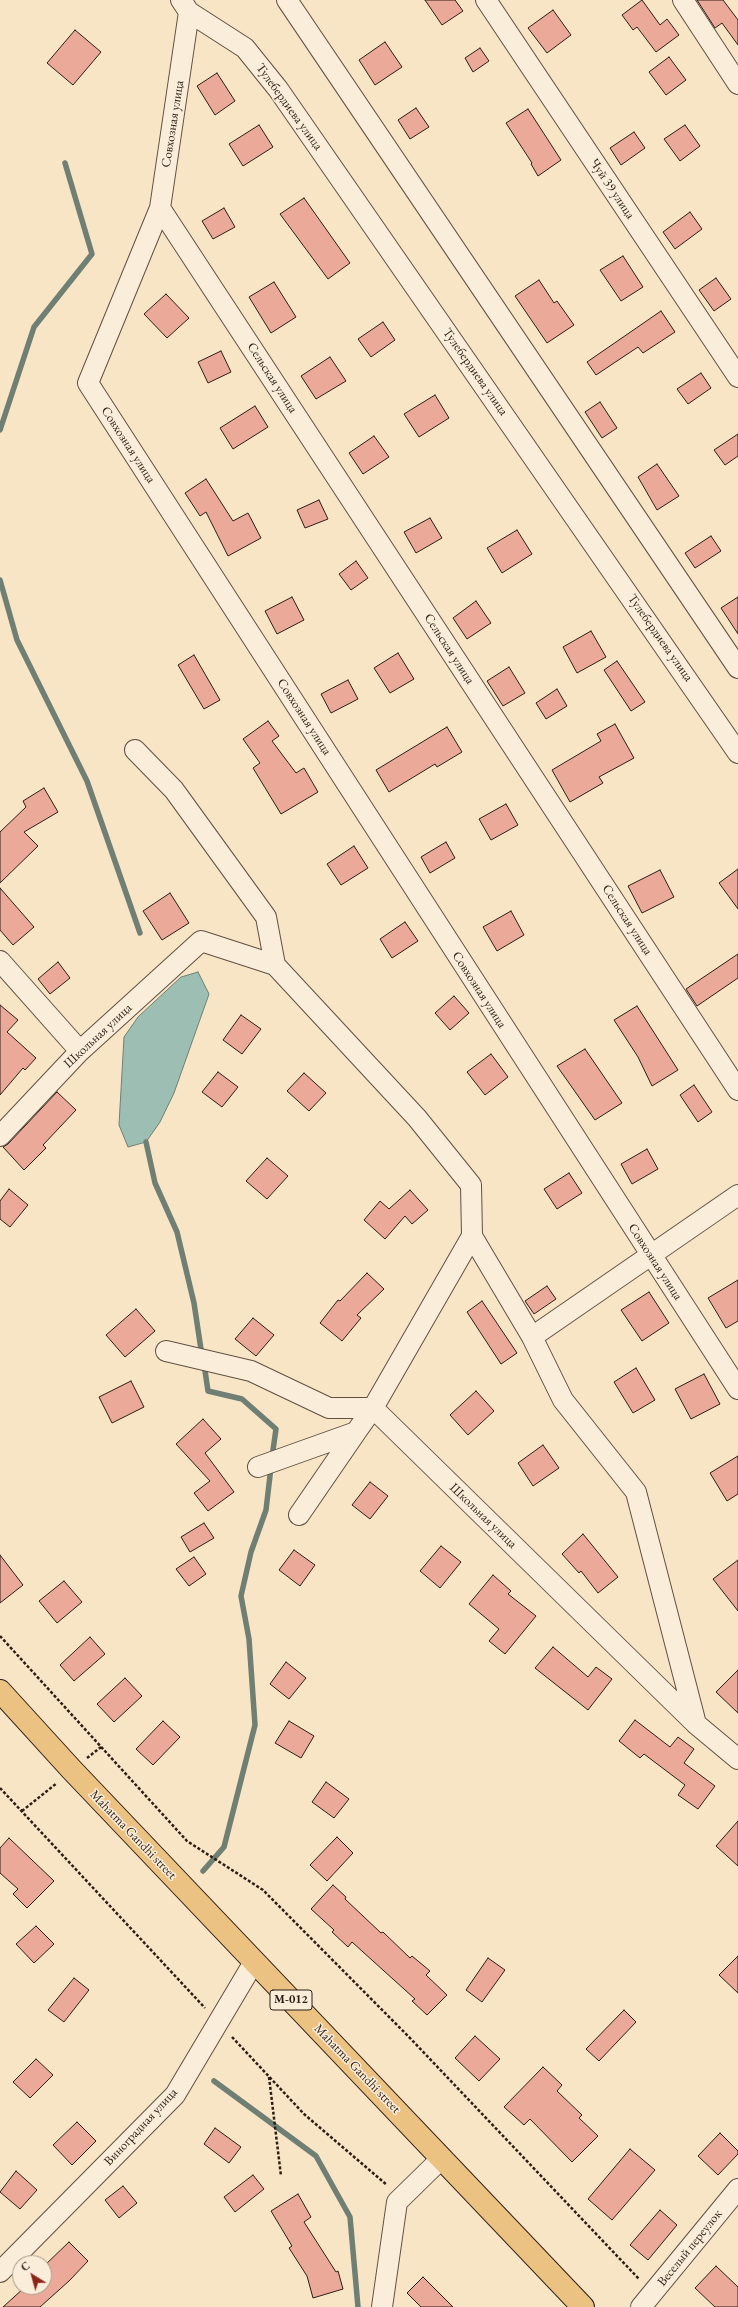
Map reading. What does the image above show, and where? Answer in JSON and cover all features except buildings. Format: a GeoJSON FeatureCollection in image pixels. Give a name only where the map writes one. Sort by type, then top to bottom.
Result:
{"type":"FeatureCollection","features":[{"type":"Feature","properties":{"kind":"main road","name":"Mahatma Gandhi street"},"geometry":{"type":"LineString","coordinates":[[0,1691],[72,1770],[583,2307]]}},
{"type":"Feature","properties":{"kind":"street"},"geometry":{"type":"LineString","coordinates":[[287,0],[738,668]]}},
{"type":"Feature","properties":{"kind":"street","name":"Чуй 39 улица"},"geometry":{"type":"LineString","coordinates":[[486,0],[738,377]]}},
{"type":"Feature","properties":{"kind":"street"},"geometry":{"type":"LineString","coordinates":[[683,0],[738,84]]}},
{"type":"Feature","properties":{"kind":"street","name":"Совхозная улица"},"geometry":{"type":"LineString","coordinates":[[185,6],[160,208],[88,383],[650,1256],[738,1389]]}},
{"type":"Feature","properties":{"kind":"street","name":"Тулебердиева улица"},"geometry":{"type":"LineString","coordinates":[[185,6],[245,48],[278,89],[738,753]]}},
{"type":"Feature","properties":{"kind":"street","name":"Сельская улица"},"geometry":{"type":"LineString","coordinates":[[160,208],[738,1090]]}},
{"type":"Feature","properties":{"kind":"street"},"geometry":{"type":"LineString","coordinates":[[135,750],[174,790],[266,917],[275,966],[417,1118],[471,1185],[472,1236],[532,1337],[563,1400],[636,1492],[696,1724]]}},
{"type":"Feature","properties":{"kind":"street","name":"Школьная улица"},"geometry":{"type":"LineString","coordinates":[[0,1136],[80,1051],[201,941],[275,966]]}},
{"type":"Feature","properties":{"kind":"street"},"geometry":{"type":"LineString","coordinates":[[0,961],[80,1051]]}},
{"type":"Feature","properties":{"kind":"street"},"geometry":{"type":"LineString","coordinates":[[532,1337],[738,1195]]}},
{"type":"Feature","properties":{"kind":"street"},"geometry":{"type":"LineString","coordinates":[[299,1515],[373,1408],[472,1236]]}},
{"type":"Feature","properties":{"kind":"street"},"geometry":{"type":"LineString","coordinates":[[166,1351],[251,1371],[329,1408],[373,1408]]}},
{"type":"Feature","properties":{"kind":"street","name":"Школьная улица"},"geometry":{"type":"LineString","coordinates":[[373,1408],[696,1724],[738,1759]]}},
{"type":"Feature","properties":{"kind":"street"},"geometry":{"type":"LineString","coordinates":[[258,1467],[356,1432]]}},
{"type":"Feature","properties":{"kind":"street","name":"Виноградная улица"},"geometry":{"type":"LineString","coordinates":[[0,2272],[175,2095],[254,1962]]}},
{"type":"Feature","properties":{"kind":"street"},"geometry":{"type":"LineString","coordinates":[[382,2307],[397,2202],[442,2158]]}},
{"type":"Feature","properties":{"kind":"street","name":"Веселый переулок"},"geometry":{"type":"LineString","coordinates":[[647,2300],[738,2189]]}},
{"type":"Feature","properties":{"kind":"path"},"geometry":{"type":"LineString","coordinates":[[0,1636],[187,1841],[263,1890],[409,2037],[647,2300]]}},
{"type":"Feature","properties":{"kind":"path"},"geometry":{"type":"LineString","coordinates":[[0,1788],[304,2114],[402,2197]]}},
{"type":"Feature","properties":{"kind":"path"},"geometry":{"type":"LineString","coordinates":[[269,2076],[281,2176]]}},
{"type":"Feature","properties":{"kind":"water"},"geometry":{"type":"Polygon","coordinates":[[[198,972],[209,994],[174,1093],[160,1122],[146,1142],[128,1147],[119,1125],[124,1037],[138,1017],[181,977],[198,972]]]}},
{"type":"Feature","properties":{"kind":"waterway"},"geometry":{"type":"LineString","coordinates":[[0,430],[34,327],[92,254],[65,163]]}},
{"type":"Feature","properties":{"kind":"waterway"},"geometry":{"type":"LineString","coordinates":[[0,580],[17,640],[87,781],[140,933]]}},
{"type":"Feature","properties":{"kind":"waterway"},"geometry":{"type":"LineString","coordinates":[[146,1142],[155,1183],[177,1232],[194,1303],[202,1356]]}},
{"type":"Feature","properties":{"kind":"waterway"},"geometry":{"type":"LineString","coordinates":[[204,1364],[208,1391],[242,1399],[276,1429],[272,1457]]}},
{"type":"Feature","properties":{"kind":"waterway"},"geometry":{"type":"LineString","coordinates":[[203,1871],[224,1847],[255,1725],[249,1639],[241,1596],[251,1552],[266,1510],[271,1467]]}},
{"type":"Feature","properties":{"kind":"waterway"},"geometry":{"type":"LineString","coordinates":[[214,2081],[316,2156],[350,2217],[358,2307]]}}]}
